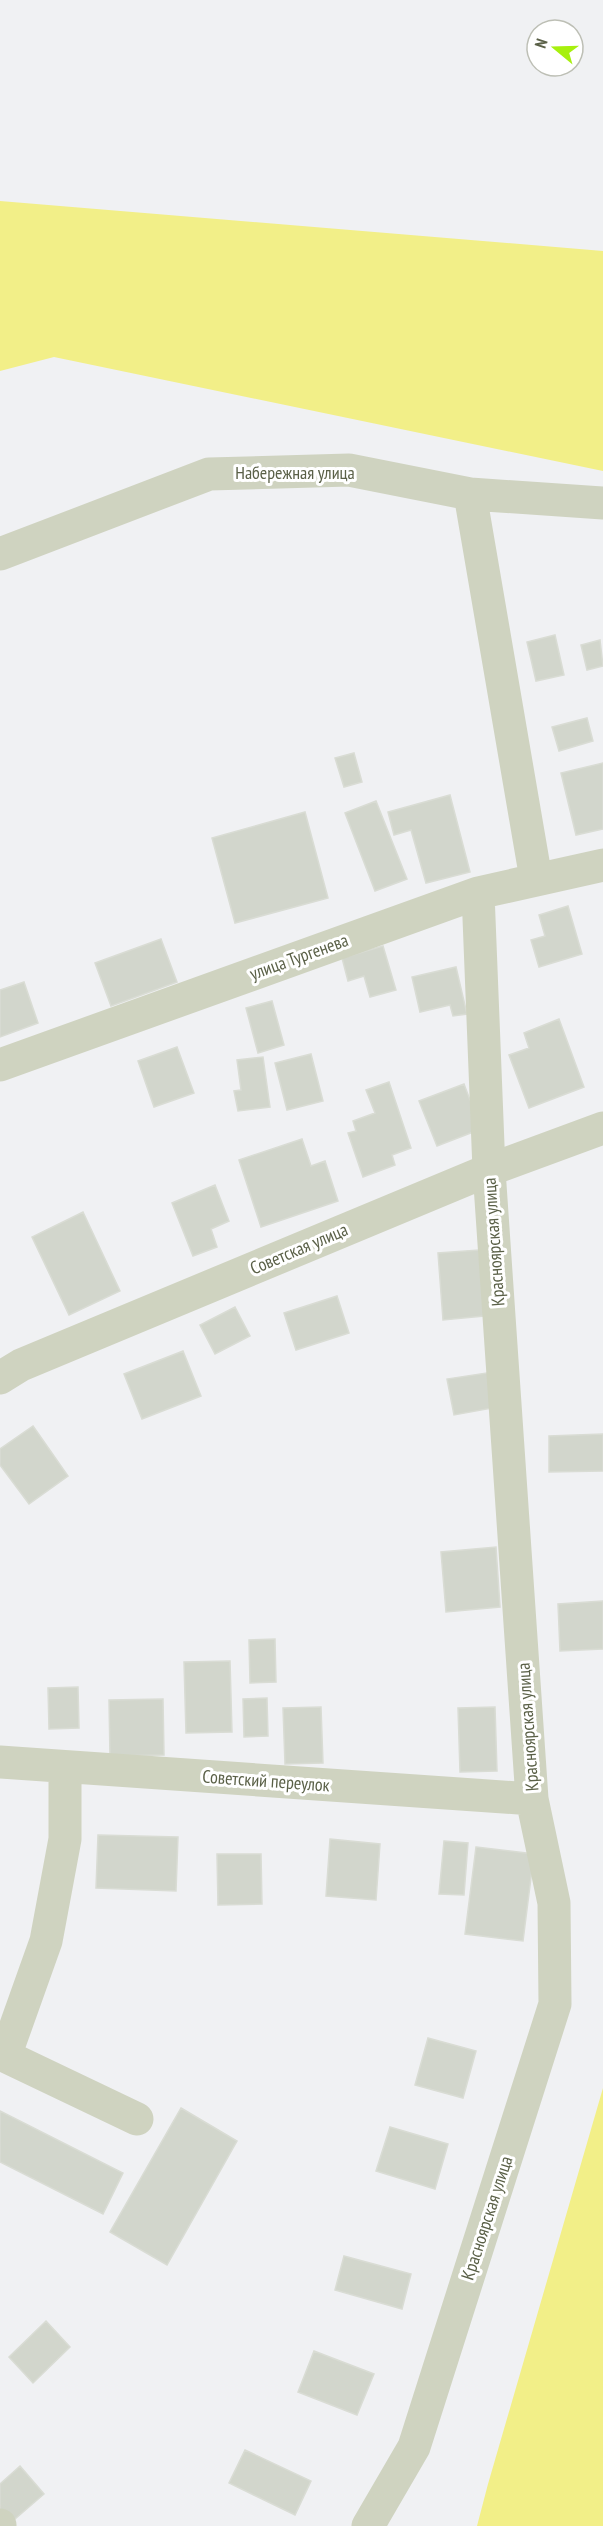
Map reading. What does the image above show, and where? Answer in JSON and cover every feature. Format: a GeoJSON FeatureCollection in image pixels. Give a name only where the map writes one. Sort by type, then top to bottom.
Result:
{"type":"FeatureCollection","features":[{"type":"Feature","properties":{"kind":"street","name":"Набережная улица"},"geometry":{"type":"LineString","coordinates":[[0,554],[209,474],[349,470],[470,494],[603,502]]}},
{"type":"Feature","properties":{"kind":"street"},"geometry":{"type":"LineString","coordinates":[[470,494],[536,879]]}},
{"type":"Feature","properties":{"kind":"street","name":"улица Тургенева"},"geometry":{"type":"LineString","coordinates":[[0,1065],[478,893],[603,865]]}},
{"type":"Feature","properties":{"kind":"street","name":"Красноярская улица"},"geometry":{"type":"LineString","coordinates":[[368,2526],[414,2447],[555,2004],[554,1903],[532,1799],[489,1170],[478,893]]}},
{"type":"Feature","properties":{"kind":"street","name":"Советская улица"},"geometry":{"type":"LineString","coordinates":[[0,1378],[21,1365],[489,1170],[603,1128]]}},
{"type":"Feature","properties":{"kind":"street","name":"Советский переулок"},"geometry":{"type":"LineString","coordinates":[[0,1762],[532,1799]]}},
{"type":"Feature","properties":{"kind":"street"},"geometry":{"type":"LineString","coordinates":[[65,1767],[65,1839],[46,1941],[4,2056],[137,2119]]}},
{"type":"Feature","properties":{"kind":"shaded area"},"geometry":{"type":"Polygon","coordinates":[[[0,201],[603,251],[603,471],[54,357],[0,371],[0,201]]]}},
{"type":"Feature","properties":{"kind":"shaded area"},"geometry":{"type":"Polygon","coordinates":[[[603,2088],[603,2526],[477,2526],[488,2484],[603,2088]]]}},
{"type":"Feature","properties":{"kind":"building"},"geometry":{"type":"Polygon","coordinates":[[[555,635],[564,675],[536,681],[527,642],[555,635]]]}},
{"type":"Feature","properties":{"kind":"building"},"geometry":{"type":"Polygon","coordinates":[[[600,640],[603,666],[587,670],[581,645],[600,640]]]}},
{"type":"Feature","properties":{"kind":"building"},"geometry":{"type":"Polygon","coordinates":[[[587,718],[593,741],[559,751],[552,727],[587,718]]]}},
{"type":"Feature","properties":{"kind":"building"},"geometry":{"type":"Polygon","coordinates":[[[354,753],[362,782],[344,787],[335,758],[354,753]]]}},
{"type":"Feature","properties":{"kind":"building"},"geometry":{"type":"Polygon","coordinates":[[[603,763],[603,829],[576,835],[561,773],[603,763]]]}},
{"type":"Feature","properties":{"kind":"building"},"geometry":{"type":"Polygon","coordinates":[[[450,795],[470,872],[426,883],[411,830],[394,835],[388,812],[450,795]]]}},
{"type":"Feature","properties":{"kind":"building"},"geometry":{"type":"Polygon","coordinates":[[[376,801],[407,879],[375,891],[345,813],[376,801]]]}},
{"type":"Feature","properties":{"kind":"building"},"geometry":{"type":"Polygon","coordinates":[[[305,812],[328,898],[235,923],[212,838],[305,812]]]}},
{"type":"Feature","properties":{"kind":"building"},"geometry":{"type":"Polygon","coordinates":[[[568,906],[582,954],[539,967],[531,940],[545,936],[539,915],[568,906]]]}},
{"type":"Feature","properties":{"kind":"building"},"geometry":{"type":"Polygon","coordinates":[[[161,939],[177,982],[111,1006],[95,963],[161,939]]]}},
{"type":"Feature","properties":{"kind":"building"},"geometry":{"type":"Polygon","coordinates":[[[383,946],[396,990],[370,997],[364,976],[348,981],[342,958],[383,946]]]}},
{"type":"Feature","properties":{"kind":"building"},"geometry":{"type":"Polygon","coordinates":[[[456,967],[467,1014],[453,1016],[450,1005],[420,1012],[412,977],[456,967]]]}},
{"type":"Feature","properties":{"kind":"building"},"geometry":{"type":"Polygon","coordinates":[[[24,982],[38,1023],[0,1037],[0,990],[24,982]]]}},
{"type":"Feature","properties":{"kind":"building"},"geometry":{"type":"Polygon","coordinates":[[[272,1001],[284,1045],[258,1053],[246,1008],[272,1001]]]}},
{"type":"Feature","properties":{"kind":"building"},"geometry":{"type":"Polygon","coordinates":[[[559,1019],[584,1087],[529,1108],[509,1055],[529,1048],[524,1033],[559,1019]]]}},
{"type":"Feature","properties":{"kind":"building"},"geometry":{"type":"Polygon","coordinates":[[[177,1047],[194,1093],[154,1107],[138,1061],[177,1047]]]}},
{"type":"Feature","properties":{"kind":"building"},"geometry":{"type":"Polygon","coordinates":[[[311,1054],[323,1101],[287,1110],[275,1063],[311,1054]]]}},
{"type":"Feature","properties":{"kind":"building"},"geometry":{"type":"Polygon","coordinates":[[[263,1057],[270,1107],[238,1111],[234,1091],[241,1090],[237,1060],[263,1057]]]}},
{"type":"Feature","properties":{"kind":"building"},"geometry":{"type":"Polygon","coordinates":[[[389,1082],[411,1148],[392,1155],[395,1165],[363,1177],[348,1133],[356,1131],[353,1121],[375,1113],[366,1090],[389,1082]]]}},
{"type":"Feature","properties":{"kind":"building"},"geometry":{"type":"Polygon","coordinates":[[[464,1084],[481,1129],[437,1146],[419,1101],[464,1084]]]}},
{"type":"Feature","properties":{"kind":"building"},"geometry":{"type":"Polygon","coordinates":[[[302,1139],[311,1166],[325,1161],[338,1201],[261,1227],[239,1160],[302,1139]]]}},
{"type":"Feature","properties":{"kind":"building"},"geometry":{"type":"Polygon","coordinates":[[[215,1185],[229,1221],[211,1229],[217,1247],[193,1256],[172,1203],[215,1185]]]}},
{"type":"Feature","properties":{"kind":"building"},"geometry":{"type":"Polygon","coordinates":[[[83,1212],[120,1291],[69,1315],[32,1237],[83,1212]]]}},
{"type":"Feature","properties":{"kind":"building"},"geometry":{"type":"Polygon","coordinates":[[[479,1250],[484,1316],[443,1320],[438,1253],[479,1250]]]}},
{"type":"Feature","properties":{"kind":"building"},"geometry":{"type":"Polygon","coordinates":[[[337,1296],[349,1333],[296,1350],[284,1313],[337,1296]]]}},
{"type":"Feature","properties":{"kind":"building"},"geometry":{"type":"Polygon","coordinates":[[[235,1307],[250,1336],[215,1354],[200,1325],[235,1307]]]}},
{"type":"Feature","properties":{"kind":"building"},"geometry":{"type":"Polygon","coordinates":[[[183,1351],[201,1396],[142,1419],[124,1374],[183,1351]]]}},
{"type":"Feature","properties":{"kind":"building"},"geometry":{"type":"Polygon","coordinates":[[[493,1372],[498,1407],[454,1415],[447,1379],[493,1372]]]}},
{"type":"Feature","properties":{"kind":"building"},"geometry":{"type":"Polygon","coordinates":[[[33,1426],[68,1476],[29,1504],[0,1465],[0,1449],[33,1426]]]}},
{"type":"Feature","properties":{"kind":"building"},"geometry":{"type":"Polygon","coordinates":[[[603,1434],[603,1471],[549,1472],[549,1436],[603,1434]]]}},
{"type":"Feature","properties":{"kind":"building"},"geometry":{"type":"Polygon","coordinates":[[[496,1547],[500,1607],[446,1612],[441,1552],[496,1547]]]}},
{"type":"Feature","properties":{"kind":"building"},"geometry":{"type":"Polygon","coordinates":[[[603,1601],[603,1649],[560,1651],[558,1604],[603,1601]]]}},
{"type":"Feature","properties":{"kind":"building"},"geometry":{"type":"Polygon","coordinates":[[[275,1639],[276,1682],[250,1683],[249,1640],[275,1639]]]}},
{"type":"Feature","properties":{"kind":"building"},"geometry":{"type":"Polygon","coordinates":[[[230,1661],[232,1732],[186,1733],[184,1662],[230,1661]]]}},
{"type":"Feature","properties":{"kind":"building"},"geometry":{"type":"Polygon","coordinates":[[[78,1687],[79,1728],[49,1729],[48,1688],[78,1687]]]}},
{"type":"Feature","properties":{"kind":"building"},"geometry":{"type":"Polygon","coordinates":[[[267,1698],[268,1736],[244,1737],[243,1699],[267,1698]]]}},
{"type":"Feature","properties":{"kind":"building"},"geometry":{"type":"Polygon","coordinates":[[[163,1699],[164,1755],[110,1756],[109,1700],[163,1699]]]}},
{"type":"Feature","properties":{"kind":"building"},"geometry":{"type":"Polygon","coordinates":[[[321,1707],[323,1763],[285,1764],[283,1708],[321,1707]]]}},
{"type":"Feature","properties":{"kind":"building"},"geometry":{"type":"Polygon","coordinates":[[[495,1707],[497,1771],[460,1772],[458,1708],[495,1707]]]}},
{"type":"Feature","properties":{"kind":"building"},"geometry":{"type":"Polygon","coordinates":[[[98,1835],[178,1837],[176,1891],[96,1888],[98,1835]]]}},
{"type":"Feature","properties":{"kind":"building"},"geometry":{"type":"Polygon","coordinates":[[[330,1839],[380,1844],[376,1900],[326,1896],[330,1839]]]}},
{"type":"Feature","properties":{"kind":"building"},"geometry":{"type":"Polygon","coordinates":[[[444,1841],[468,1843],[464,1895],[439,1894],[444,1841]]]}},
{"type":"Feature","properties":{"kind":"building"},"geometry":{"type":"Polygon","coordinates":[[[476,1847],[534,1854],[523,1941],[465,1934],[476,1847]]]}},
{"type":"Feature","properties":{"kind":"building"},"geometry":{"type":"Polygon","coordinates":[[[217,1854],[261,1854],[262,1904],[218,1905],[217,1854]]]}},
{"type":"Feature","properties":{"kind":"building"},"geometry":{"type":"Polygon","coordinates":[[[428,2038],[476,2051],[463,2098],[415,2085],[428,2038]]]}},
{"type":"Feature","properties":{"kind":"building"},"geometry":{"type":"Polygon","coordinates":[[[181,2108],[237,2141],[167,2265],[110,2232],[181,2108]]]}},
{"type":"Feature","properties":{"kind":"building"},"geometry":{"type":"Polygon","coordinates":[[[0,2111],[123,2173],[103,2214],[0,2162],[0,2111]]]}},
{"type":"Feature","properties":{"kind":"building"},"geometry":{"type":"Polygon","coordinates":[[[390,2127],[448,2144],[435,2189],[376,2171],[390,2127]]]}},
{"type":"Feature","properties":{"kind":"building"},"geometry":{"type":"Polygon","coordinates":[[[344,2256],[411,2274],[402,2309],[335,2290],[344,2256]]]}},
{"type":"Feature","properties":{"kind":"building"},"geometry":{"type":"Polygon","coordinates":[[[46,2321],[70,2347],[33,2383],[9,2357],[46,2321]]]}},
{"type":"Feature","properties":{"kind":"building"},"geometry":{"type":"Polygon","coordinates":[[[314,2351],[374,2374],[357,2415],[298,2392],[314,2351]]]}},
{"type":"Feature","properties":{"kind":"building"},"geometry":{"type":"Polygon","coordinates":[[[245,2450],[311,2481],[295,2515],[229,2483],[245,2450]]]}},
{"type":"Feature","properties":{"kind":"building"},"geometry":{"type":"Polygon","coordinates":[[[20,2466],[44,2494],[8,2525],[0,2515],[0,2484],[20,2466]]]}}]}
